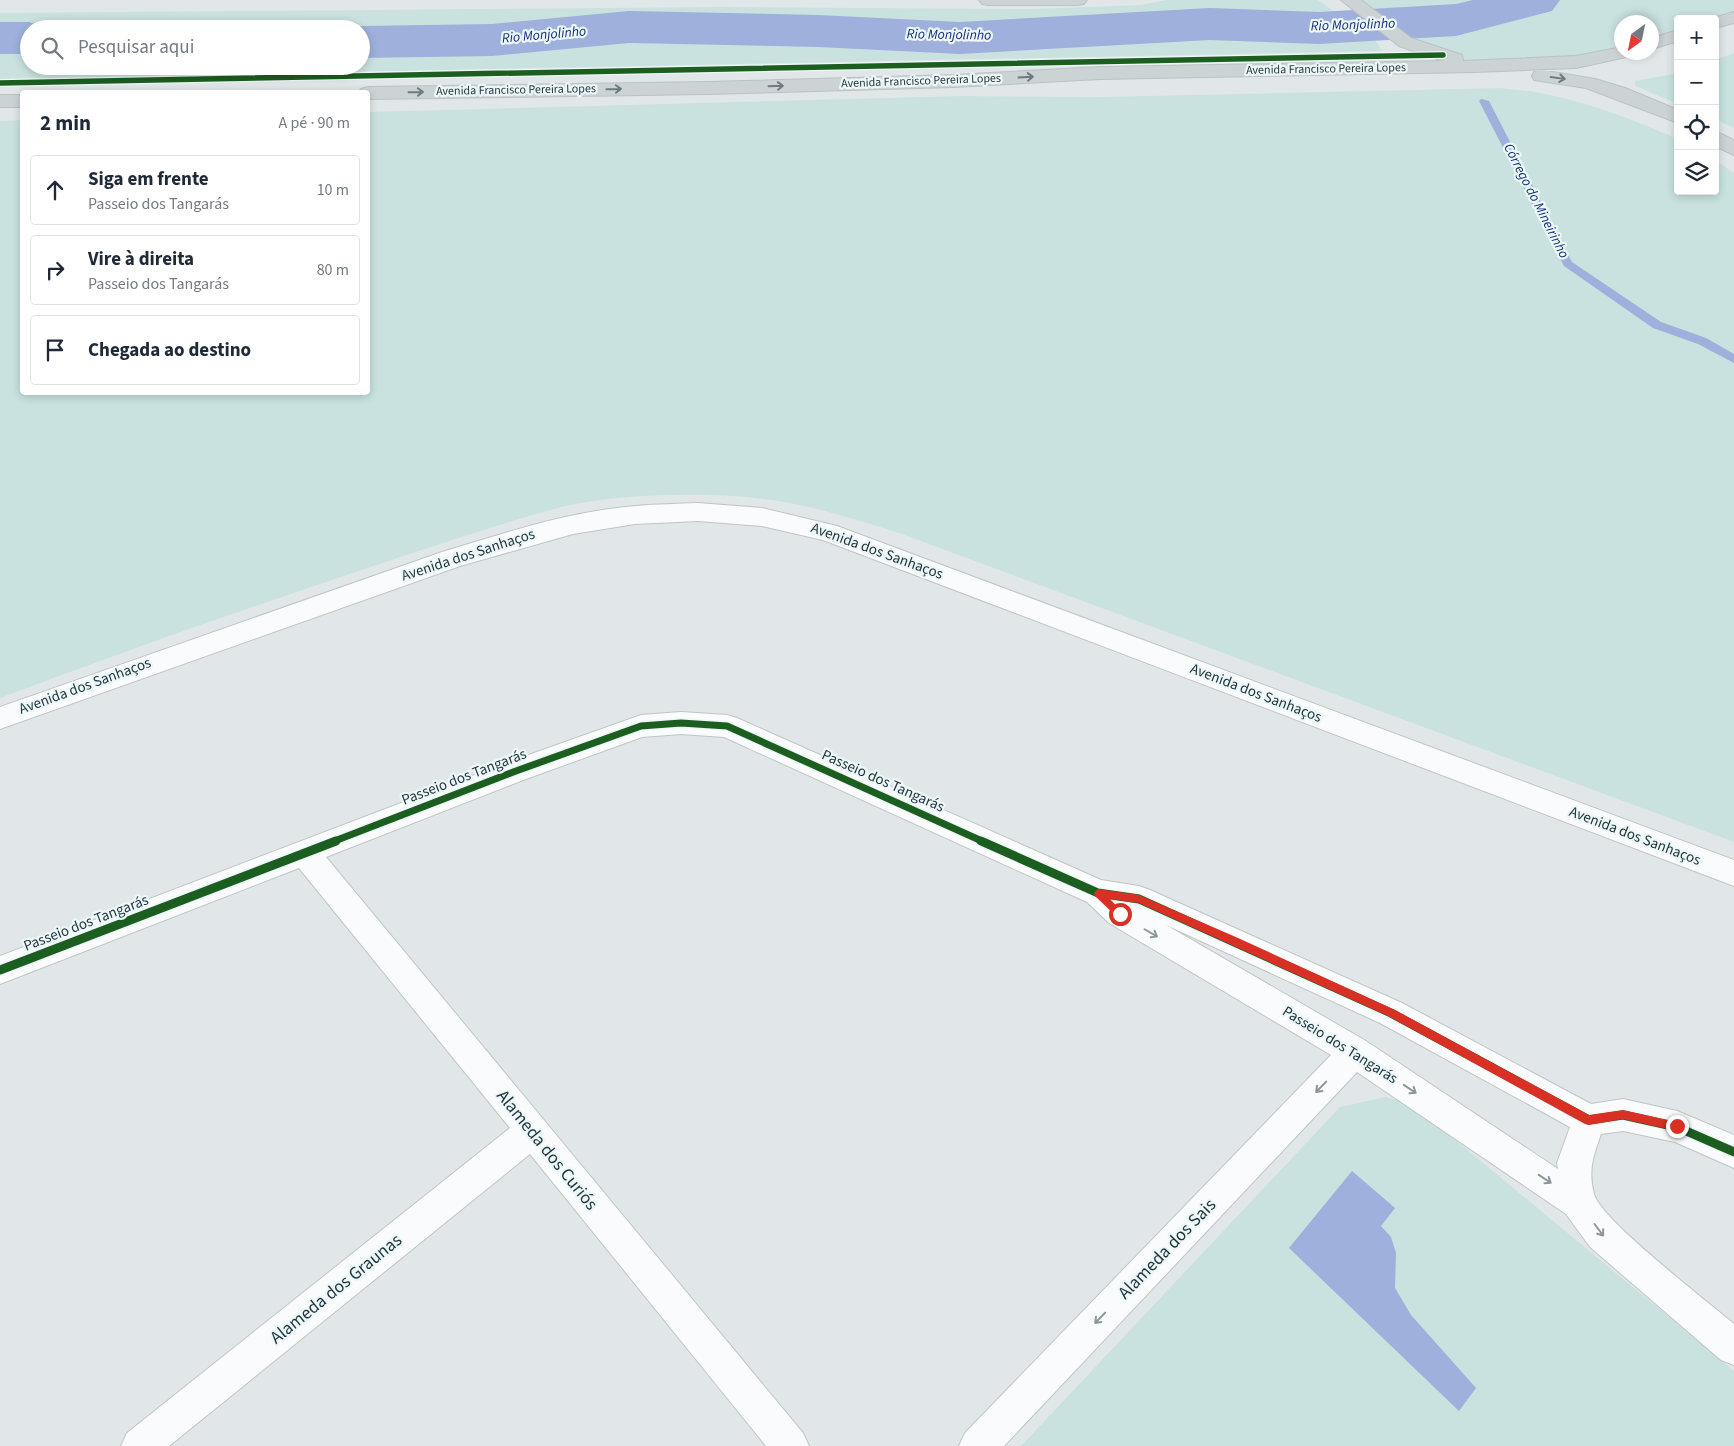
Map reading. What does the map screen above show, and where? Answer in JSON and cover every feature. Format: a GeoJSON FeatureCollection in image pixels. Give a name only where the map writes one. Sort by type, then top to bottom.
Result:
{"type":"FeatureCollection","features":[{"type":"Feature","properties":{"kind":"main road"},"geometry":{"type":"LineString","coordinates":[[988,0],[1078,0]]}},
{"type":"Feature","properties":{"kind":"main road","name":"Avenida Francisco Pereira Lopes"},"geometry":{"type":"LineString","coordinates":[[1350,0],[1405,42],[1475,66]]}},
{"type":"Feature","properties":{"kind":"main road"},"geometry":{"type":"LineString","coordinates":[[1719,22],[1734,16]]}},
{"type":"Feature","properties":{"kind":"main road"},"geometry":{"type":"LineString","coordinates":[[1659,42],[1674,36]]}},
{"type":"Feature","properties":{"kind":"main road","name":"Avenida Francisco Pereira Lopes"},"geometry":{"type":"LineString","coordinates":[[370,93],[698,88],[954,81],[1100,73],[1475,66],[1576,62],[1614,54]]}},
{"type":"Feature","properties":{"kind":"main road"},"geometry":{"type":"LineString","coordinates":[[1475,66],[1588,82],[1618,92],[1674,115]]}},
{"type":"Feature","properties":{"kind":"main road"},"geometry":{"type":"LineString","coordinates":[[0,101],[20,100]]}},
{"type":"Feature","properties":{"kind":"main road"},"geometry":{"type":"LineString","coordinates":[[1719,140],[1734,149]]}},
{"type":"Feature","properties":{"kind":"street","name":"Avenida dos Sanhaços"},"geometry":{"type":"LineString","coordinates":[[0,718],[168,656],[509,539],[621,515],[679,512],[733,513],[794,522],[828,532],[1734,873]]}},
{"type":"Feature","properties":{"kind":"street","name":"Passeio dos Tangarás"},"geometry":{"type":"LineString","coordinates":[[0,970],[516,771],[641,726],[682,722],[727,726],[1098,893],[1139,899],[1392,1013],[1589,1120]]}},
{"type":"Feature","properties":{"kind":"street","name":"Alameda dos Curiós"},"geometry":{"type":"LineString","coordinates":[[305,853],[531,1132],[790,1446]]}},
{"type":"Feature","properties":{"kind":"street","name":"Passeio dos Tangarás"},"geometry":{"type":"LineString","coordinates":[[1098,893],[1120,914],[1355,1052],[1578,1202]]}},
{"type":"Feature","properties":{"kind":"street","name":"Alameda dos Sais"},"geometry":{"type":"LineString","coordinates":[[978,1446],[1355,1052]]}},
{"type":"Feature","properties":{"kind":"street"},"geometry":{"type":"LineString","coordinates":[[1734,1152],[1677,1126],[1623,1114],[1589,1120],[1574,1163],[1578,1202],[1602,1235],[1734,1347]]}},
{"type":"Feature","properties":{"kind":"street","name":"Alameda dos Graunas"},"geometry":{"type":"LineString","coordinates":[[140,1446],[531,1132]]}},
{"type":"Feature","properties":{"kind":"green space"},"geometry":{"type":"Polygon","coordinates":[[[1167,0],[1318,0],[1376,41],[1382,51],[370,72],[370,20],[20,20],[20,75],[197,75],[0,79],[0,13],[721,7],[1032,9],[1141,5],[1167,0]]]}},
{"type":"Feature","properties":{"kind":"green space"},"geometry":{"type":"Polygon","coordinates":[[[1350,0],[1734,0],[1734,17],[1674,15],[1674,36],[1659,42],[1659,15],[1614,15],[1614,53],[1475,66],[1405,42],[1350,0]]]}},
{"type":"Feature","properties":{"kind":"green space"},"geometry":{"type":"Polygon","coordinates":[[[1734,53],[1734,128],[1719,121],[1719,59],[1734,53]]]}},
{"type":"Feature","properties":{"kind":"green space"},"geometry":{"type":"Polygon","coordinates":[[[1674,74],[1674,102],[1635,86],[1635,81],[1674,74]]]}},
{"type":"Feature","properties":{"kind":"green space"},"geometry":{"type":"Polygon","coordinates":[[[1500,88],[1538,92],[1583,103],[1674,137],[1674,195],[1719,195],[1719,163],[1734,173],[1734,842],[902,534],[848,517],[811,508],[774,500],[733,496],[627,497],[554,509],[469,534],[205,623],[0,698],[0,121],[20,120],[20,395],[370,395],[370,112],[961,96],[1100,97],[1500,88]]]}},
{"type":"Feature","properties":{"kind":"green space"},"geometry":{"type":"Polygon","coordinates":[[[1385,1097],[1412,1104],[1734,1371],[1734,1446],[1021,1446],[1340,1107],[1385,1097]]]}},
{"type":"Feature","properties":{"kind":"water"},"geometry":{"type":"Polygon","coordinates":[[[1352,1171],[1395,1208],[1381,1226],[1391,1237],[1396,1253],[1395,1288],[1411,1315],[1476,1388],[1459,1411],[1289,1248],[1352,1171]]]}},
{"type":"Feature","properties":{"kind":"waterway","name":"Rio Monjolinho"},"geometry":{"type":"LineString","coordinates":[[370,42],[492,40],[629,27],[818,31],[960,38],[1210,24],[1319,28],[1456,20],[1534,0]]}},
{"type":"Feature","properties":{"kind":"waterway","name":"Rio Monjolinho"},"geometry":{"type":"LineString","coordinates":[[0,38],[20,38]]}},
{"type":"Feature","properties":{"kind":"waterway","name":"Córrego do Mineirinho"},"geometry":{"type":"LineString","coordinates":[[1484,101],[1568,264],[1657,325],[1702,341],[1734,359]]}},
{"type":"Feature","properties":{"kind":"cycle path"},"geometry":{"type":"LineString","coordinates":[[0,83],[804,69],[1443,55]]}},
{"type":"Feature","properties":{"kind":"cycle path"},"geometry":{"type":"LineString","coordinates":[[0,970],[516,771],[641,726],[681,723],[727,726],[1098,893],[1139,899],[1234,941],[1391,1013],[1589,1120],[1623,1115],[1677,1127],[1734,1152]]}},
{"type":"Feature","properties":{"kind":"route"},"geometry":{"type":"LineString","coordinates":[[1120,914],[1098,893],[1139,899],[1392,1013],[1589,1120],[1623,1114],[1677,1126]]}}]}
